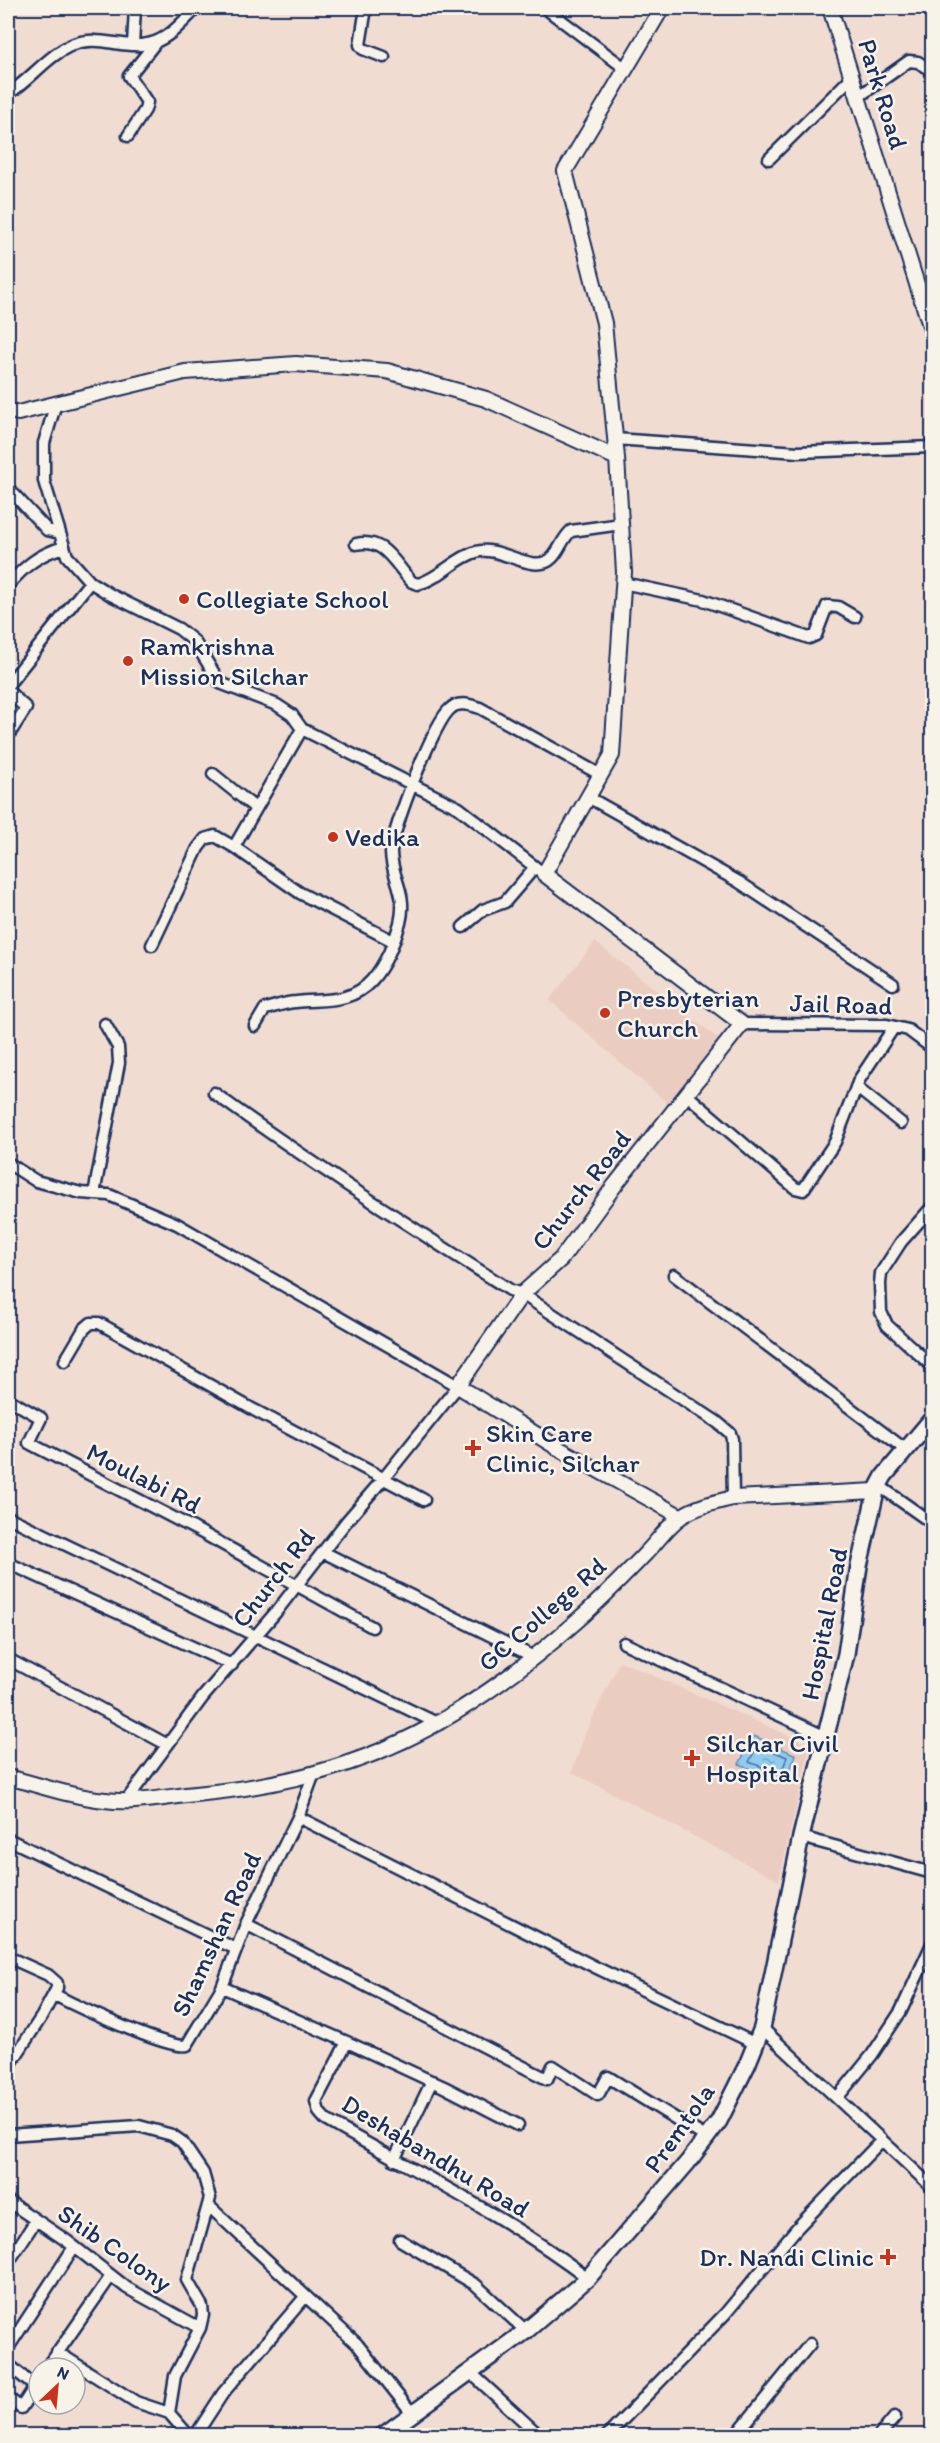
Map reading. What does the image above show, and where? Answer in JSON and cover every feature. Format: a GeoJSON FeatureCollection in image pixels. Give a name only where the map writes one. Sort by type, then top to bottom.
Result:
{"type":"FeatureCollection","features":[{"type":"Feature","properties":{"kind":"highway"},"geometry":{"type":"LineString","coordinates":[[877,1488],[933,1419]]}},
{"type":"Feature","properties":{"kind":"highway","name":"Hospital Road"},"geometry":{"type":"LineString","coordinates":[[801,1837],[846,1654],[859,1566],[877,1488]]}},
{"type":"Feature","properties":{"kind":"highway","name":"Premtola"},"geometry":{"type":"LineString","coordinates":[[382,2436],[526,2331],[588,2278],[719,2121],[762,2028],[801,1837]]}},
{"type":"Feature","properties":{"kind":"main road"},"geometry":{"type":"LineString","coordinates":[[662,8],[565,171],[604,323],[617,458],[623,583],[612,755],[588,797],[540,870],[742,1024]]}},
{"type":"Feature","properties":{"kind":"main road","name":"Park Road"},"geometry":{"type":"LineString","coordinates":[[830,8],[933,332]]}},
{"type":"Feature","properties":{"kind":"main road"},"geometry":{"type":"LineString","coordinates":[[8,410],[18,413],[184,372],[296,364],[387,371],[486,399],[617,458]]}},
{"type":"Feature","properties":{"kind":"main road","name":"Church Road"},"geometry":{"type":"LineString","coordinates":[[458,1386],[522,1294],[561,1259],[615,1185],[742,1024]]}},
{"type":"Feature","properties":{"kind":"main road"},"geometry":{"type":"LineString","coordinates":[[458,1386],[558,1448],[681,1516]]}},
{"type":"Feature","properties":{"kind":"main road","name":"GC College Rd"},"geometry":{"type":"LineString","coordinates":[[8,1777],[104,1800],[126,1801],[223,1792],[313,1776],[389,1749],[439,1724],[513,1676],[587,1612],[681,1516],[714,1502],[733,1498],[877,1488]]}},
{"type":"Feature","properties":{"kind":"street"},"geometry":{"type":"LineString","coordinates":[[133,45],[135,8]]}},
{"type":"Feature","properties":{"kind":"street"},"geometry":{"type":"LineString","coordinates":[[8,94],[72,45],[102,40],[133,45],[157,42],[168,36],[197,8]]}},
{"type":"Feature","properties":{"kind":"street"},"geometry":{"type":"LineString","coordinates":[[366,8],[360,45],[363,49],[384,57]]}},
{"type":"Feature","properties":{"kind":"street"},"geometry":{"type":"LineString","coordinates":[[545,8],[626,69]]}},
{"type":"Feature","properties":{"kind":"street"},"geometry":{"type":"LineString","coordinates":[[128,136],[145,110],[147,102],[129,76],[157,42]]}},
{"type":"Feature","properties":{"kind":"street"},"geometry":{"type":"LineString","coordinates":[[858,97],[909,61],[918,62],[933,71]]}},
{"type":"Feature","properties":{"kind":"street"},"geometry":{"type":"LineString","coordinates":[[769,159],[852,77]]}},
{"type":"Feature","properties":{"kind":"street"},"geometry":{"type":"LineString","coordinates":[[56,403],[44,443],[44,481],[67,556],[90,582],[179,629],[194,641],[220,683],[277,705],[292,715],[302,729],[459,808],[540,870],[505,902],[483,910],[463,927]]}},
{"type":"Feature","properties":{"kind":"street"},"geometry":{"type":"LineString","coordinates":[[615,439],[798,452],[933,447]]}},
{"type":"Feature","properties":{"kind":"street"},"geometry":{"type":"LineString","coordinates":[[8,488],[47,530],[60,533]]}},
{"type":"Feature","properties":{"kind":"street"},"geometry":{"type":"LineString","coordinates":[[356,544],[368,541],[376,544],[389,553],[412,582],[418,584],[474,552],[486,550],[534,564],[544,563],[552,558],[570,531],[621,524]]}},
{"type":"Feature","properties":{"kind":"street"},"geometry":{"type":"LineString","coordinates":[[8,585],[35,558],[64,547]]}},
{"type":"Feature","properties":{"kind":"street"},"geometry":{"type":"LineString","coordinates":[[8,685],[90,582]]}},
{"type":"Feature","properties":{"kind":"street"},"geometry":{"type":"LineString","coordinates":[[623,583],[703,600],[809,638],[816,635],[827,606],[838,607],[855,617]]}},
{"type":"Feature","properties":{"kind":"street"},"geometry":{"type":"LineString","coordinates":[[8,691],[26,708],[8,736]]}},
{"type":"Feature","properties":{"kind":"street"},"geometry":{"type":"LineString","coordinates":[[255,1026],[265,1010],[294,1002],[346,999],[371,981],[386,958],[400,924],[404,900],[391,852],[398,824],[436,728],[451,707],[458,704],[480,708],[601,775]]}},
{"type":"Feature","properties":{"kind":"street"},"geometry":{"type":"LineString","coordinates":[[234,847],[254,807],[302,729]]}},
{"type":"Feature","properties":{"kind":"street"},"geometry":{"type":"LineString","coordinates":[[213,774],[254,807]]}},
{"type":"Feature","properties":{"kind":"street"},"geometry":{"type":"LineString","coordinates":[[588,797],[739,882],[893,984]]}},
{"type":"Feature","properties":{"kind":"street"},"geometry":{"type":"LineString","coordinates":[[152,945],[198,848],[205,839],[214,836],[234,847],[300,893],[393,941]]}},
{"type":"Feature","properties":{"kind":"street"},"geometry":{"type":"LineString","coordinates":[[93,1194],[119,1063],[118,1047],[105,1024]]}},
{"type":"Feature","properties":{"kind":"street","name":"Jail Road"},"geometry":{"type":"LineString","coordinates":[[742,1024],[894,1026],[915,1034],[933,1048]]}},
{"type":"Feature","properties":{"kind":"street"},"geometry":{"type":"LineString","coordinates":[[687,1095],[799,1191],[803,1190],[835,1142],[856,1087],[894,1026]]}},
{"type":"Feature","properties":{"kind":"street"},"geometry":{"type":"LineString","coordinates":[[856,1087],[901,1123]]}},
{"type":"Feature","properties":{"kind":"street"},"geometry":{"type":"LineString","coordinates":[[214,1093],[275,1137],[384,1209],[510,1290],[522,1294],[725,1429],[732,1439],[733,1498]]}},
{"type":"Feature","properties":{"kind":"street"},"geometry":{"type":"LineString","coordinates":[[8,1163],[36,1181],[93,1194],[109,1195],[177,1224],[458,1386]]}},
{"type":"Feature","properties":{"kind":"street"},"geometry":{"type":"LineString","coordinates":[[933,1206],[901,1242],[884,1268],[880,1284],[881,1312],[887,1325],[933,1366]]}},
{"type":"Feature","properties":{"kind":"street"},"geometry":{"type":"LineString","coordinates":[[674,1275],[906,1450]]}},
{"type":"Feature","properties":{"kind":"street"},"geometry":{"type":"LineString","coordinates":[[65,1361],[84,1329],[91,1323],[99,1323],[254,1410],[424,1500]]}},
{"type":"Feature","properties":{"kind":"street","name":"Church Rd"},"geometry":{"type":"LineString","coordinates":[[126,1801],[202,1697],[232,1665],[458,1386]]}},
{"type":"Feature","properties":{"kind":"street","name":"Moulabi Rd"},"geometry":{"type":"LineString","coordinates":[[8,1399],[41,1418],[30,1443],[297,1585]]}},
{"type":"Feature","properties":{"kind":"street"},"geometry":{"type":"LineString","coordinates":[[877,1488],[933,1523]]}},
{"type":"Feature","properties":{"kind":"street"},"geometry":{"type":"LineString","coordinates":[[8,1517],[439,1724]]}},
{"type":"Feature","properties":{"kind":"street"},"geometry":{"type":"LineString","coordinates":[[323,1552],[534,1658]]}},
{"type":"Feature","properties":{"kind":"street"},"geometry":{"type":"LineString","coordinates":[[8,1563],[232,1665]]}},
{"type":"Feature","properties":{"kind":"street"},"geometry":{"type":"LineString","coordinates":[[297,1585],[372,1627]]}},
{"type":"Feature","properties":{"kind":"street"},"geometry":{"type":"LineString","coordinates":[[624,1643],[824,1737]]}},
{"type":"Feature","properties":{"kind":"street"},"geometry":{"type":"LineString","coordinates":[[8,1659],[166,1744]]}},
{"type":"Feature","properties":{"kind":"street","name":"Shamshan Road"},"geometry":{"type":"LineString","coordinates":[[55,1995],[153,2039],[182,2047],[193,2036],[222,1987],[246,1924],[298,1817],[313,1776]]}},
{"type":"Feature","properties":{"kind":"street"},"geometry":{"type":"LineString","coordinates":[[298,1817],[597,1968],[756,2044]]}},
{"type":"Feature","properties":{"kind":"street"},"geometry":{"type":"LineString","coordinates":[[801,1837],[933,1873]]}},
{"type":"Feature","properties":{"kind":"street"},"geometry":{"type":"LineString","coordinates":[[8,1839],[236,1949]]}},
{"type":"Feature","properties":{"kind":"street"},"geometry":{"type":"LineString","coordinates":[[246,1924],[547,2079],[553,2066],[598,2095],[608,2077],[707,2138]]}},
{"type":"Feature","properties":{"kind":"street"},"geometry":{"type":"LineString","coordinates":[[837,2098],[872,2055],[901,2012],[933,1944]]}},
{"type":"Feature","properties":{"kind":"street"},"geometry":{"type":"LineString","coordinates":[[8,1957],[54,1979],[57,1988],[55,1995],[8,2068]]}},
{"type":"Feature","properties":{"kind":"street"},"geometry":{"type":"LineString","coordinates":[[222,1987],[432,2081],[518,2125]]}},
{"type":"Feature","properties":{"kind":"street"},"geometry":{"type":"LineString","coordinates":[[762,2028],[933,2187]]}},
{"type":"Feature","properties":{"kind":"street","name":"Deshabandhu Road"},"geometry":{"type":"LineString","coordinates":[[347,2042],[318,2095],[316,2107],[326,2120],[559,2256],[588,2278]]}},
{"type":"Feature","properties":{"kind":"street"},"geometry":{"type":"LineString","coordinates":[[394,2160],[432,2081]]}},
{"type":"Feature","properties":{"kind":"street"},"geometry":{"type":"LineString","coordinates":[[8,2135],[139,2126],[156,2129],[182,2142],[192,2153],[208,2188],[210,2207],[188,2272],[189,2285],[201,2307],[196,2326],[175,2376],[169,2414]]}},
{"type":"Feature","properties":{"kind":"street"},"geometry":{"type":"LineString","coordinates":[[607,2436],[725,2314],[797,2228],[882,2140]]}},
{"type":"Feature","properties":{"kind":"street","name":"Shib Colony"},"geometry":{"type":"LineString","coordinates":[[8,2201],[111,2276],[175,2316],[196,2326]]}},
{"type":"Feature","properties":{"kind":"street"},"geometry":{"type":"LineString","coordinates":[[210,2207],[357,2344],[412,2413]]}},
{"type":"Feature","properties":{"kind":"street"},"geometry":{"type":"LineString","coordinates":[[8,2263],[36,2220]]}},
{"type":"Feature","properties":{"kind":"street"},"geometry":{"type":"LineString","coordinates":[[400,2240],[476,2285],[526,2331]]}},
{"type":"Feature","properties":{"kind":"street"},"geometry":{"type":"LineString","coordinates":[[8,2348],[74,2247]]}},
{"type":"Feature","properties":{"kind":"street"},"geometry":{"type":"LineString","coordinates":[[54,2356],[111,2276]]}},
{"type":"Feature","properties":{"kind":"street"},"geometry":{"type":"LineString","coordinates":[[195,2436],[223,2393],[305,2297]]}},
{"type":"Feature","properties":{"kind":"street"},"geometry":{"type":"LineString","coordinates":[[735,2436],[810,2344]]}},
{"type":"Feature","properties":{"kind":"street"},"geometry":{"type":"LineString","coordinates":[[57,2352],[136,2402],[169,2414],[189,2436]]}},
{"type":"Feature","properties":{"kind":"street"},"geometry":{"type":"LineString","coordinates":[[8,2364],[27,2376]]}},
{"type":"Feature","properties":{"kind":"street"},"geometry":{"type":"LineString","coordinates":[[471,2373],[540,2436]]}},
{"type":"Feature","properties":{"kind":"street"},"geometry":{"type":"LineString","coordinates":[[8,2398],[21,2408],[27,2399]]}},
{"type":"Feature","properties":{"kind":"street"},"geometry":{"type":"LineString","coordinates":[[879,2436],[896,2417]]}},
{"type":"Feature","properties":{"kind":"shaded area"},"geometry":{"type":"Polygon","coordinates":[[[595,942],[730,1048],[673,1108],[549,1000],[595,942]]]}},
{"type":"Feature","properties":{"kind":"shaded area","name":"Silchar Civil Hospital"},"geometry":{"type":"Polygon","coordinates":[[[620,1661],[810,1745],[779,1881],[572,1772],[585,1734],[620,1661]]]}},
{"type":"Feature","properties":{"kind":"water"},"geometry":{"type":"Polygon","coordinates":[[[754,1736],[796,1755],[784,1784],[739,1764],[754,1736]]]}},
{"type":"Feature","properties":{"kind":"place","name":"Collegiate School"},"geometry":{"type":"Point","coordinates":[184,599]}},
{"type":"Feature","properties":{"kind":"place","name":"Ramkrishna Mission Silchar"},"geometry":{"type":"Point","coordinates":[128,661]}},
{"type":"Feature","properties":{"kind":"place","name":"Vedika"},"geometry":{"type":"Point","coordinates":[333,837]}},
{"type":"Feature","properties":{"kind":"place","name":"Presbyterian Church"},"geometry":{"type":"Point","coordinates":[605,1013]}},
{"type":"Feature","properties":{"kind":"place","name":"Skin Care Clinic, Silchar"},"geometry":{"type":"Point","coordinates":[473,1448]}},
{"type":"Feature","properties":{"kind":"place","name":"Silchar Civil Hospital"},"geometry":{"type":"Point","coordinates":[692,1758]}},
{"type":"Feature","properties":{"kind":"place","name":"Dr. Nandi Clinic"},"geometry":{"type":"Point","coordinates":[888,2257]}}]}
